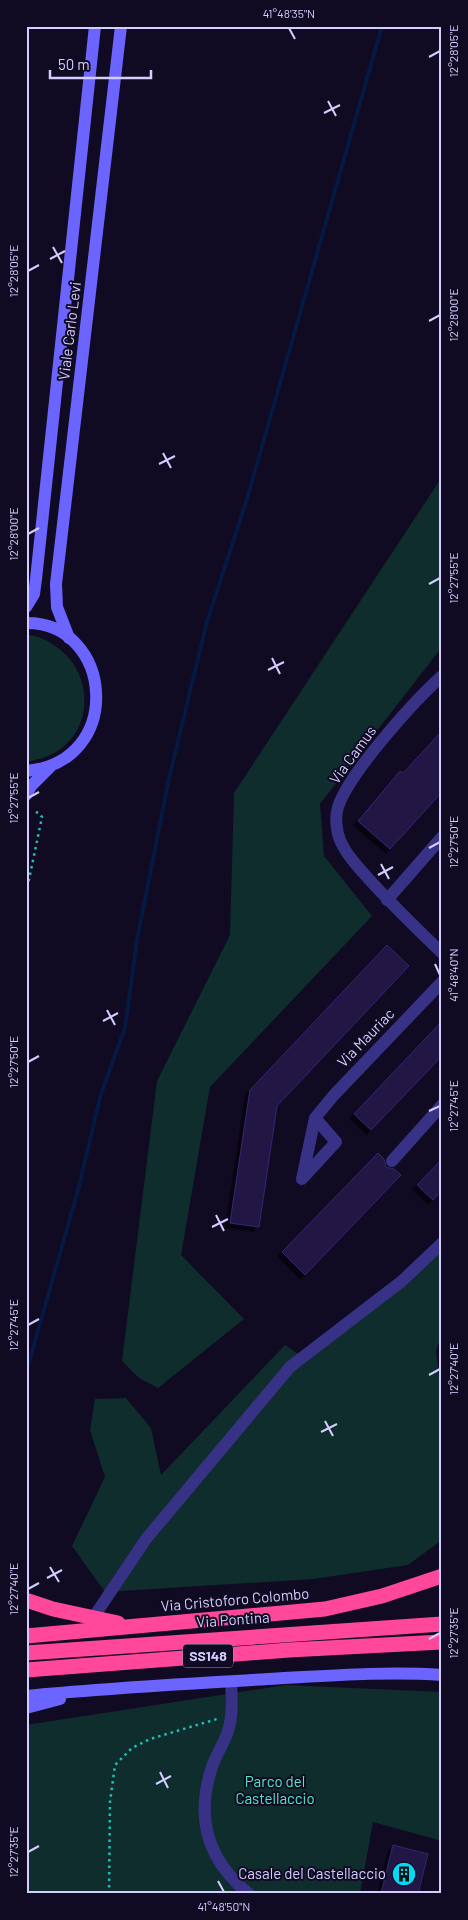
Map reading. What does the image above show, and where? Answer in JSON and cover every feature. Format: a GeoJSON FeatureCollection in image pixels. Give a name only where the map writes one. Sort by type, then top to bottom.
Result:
{"type":"FeatureCollection","features":[{"type":"Feature","properties":{"kind":"highway"},"geometry":{"type":"LineString","coordinates":[[398,1591],[442,1567]]}},
{"type":"Feature","properties":{"kind":"highway","name":"Via Cristoforo Colombo"},"geometry":{"type":"LineString","coordinates":[[26,1636],[325,1609],[398,1591],[442,1576]]}},
{"type":"Feature","properties":{"kind":"highway"},"geometry":{"type":"LineString","coordinates":[[26,1600],[93,1618],[136,1626]]}},
{"type":"Feature","properties":{"kind":"highway","name":"Via Pontina"},"geometry":{"type":"LineString","coordinates":[[26,1653],[442,1624]]}},
{"type":"Feature","properties":{"kind":"highway","name":"SS148"},"geometry":{"type":"LineString","coordinates":[[26,1670],[289,1650],[442,1642]]}},
{"type":"Feature","properties":{"kind":"highway"},"geometry":{"type":"LineString","coordinates":[[390,1645],[442,1652]]}},
{"type":"Feature","properties":{"kind":"street","name":"Viale Carlo Levi"},"geometry":{"type":"LineString","coordinates":[[26,607],[34,594],[36,579],[95,26]]}},
{"type":"Feature","properties":{"kind":"street","name":"Viale Carlo Levi"},"geometry":{"type":"LineString","coordinates":[[69,638],[57,607],[56,584],[122,26]]}},
{"type":"Feature","properties":{"kind":"street"},"geometry":{"type":"LineString","coordinates":[[26,623],[52,628],[69,638],[89,662],[95,676],[97,707],[86,736],[77,748],[52,766],[31,786],[26,794]]}},
{"type":"Feature","properties":{"kind":"street","name":"Via Camus"},"geometry":{"type":"LineString","coordinates":[[442,676],[429,687],[383,740],[348,787],[338,806],[336,818],[340,840],[352,860],[387,900],[442,953]]}},
{"type":"Feature","properties":{"kind":"street"},"geometry":{"type":"LineString","coordinates":[[26,771],[52,766]]}},
{"type":"Feature","properties":{"kind":"street"},"geometry":{"type":"LineString","coordinates":[[387,900],[442,837]]}},
{"type":"Feature","properties":{"kind":"street","name":"Via Mauriac"},"geometry":{"type":"LineString","coordinates":[[316,1118],[334,1095],[442,982]]}},
{"type":"Feature","properties":{"kind":"street"},"geometry":{"type":"LineString","coordinates":[[392,1161],[442,1105]]}},
{"type":"Feature","properties":{"kind":"street"},"geometry":{"type":"LineString","coordinates":[[93,1618],[146,1539],[290,1367],[402,1280],[442,1243]]}},
{"type":"Feature","properties":{"kind":"street"},"geometry":{"type":"LineString","coordinates":[[26,1696],[89,1690],[387,1674],[442,1675]]}},
{"type":"Feature","properties":{"kind":"street"},"geometry":{"type":"LineString","coordinates":[[231,1682],[232,1714],[228,1731],[208,1779],[205,1818],[210,1843],[218,1860],[225,1870],[249,1894]]}},
{"type":"Feature","properties":{"kind":"street"},"geometry":{"type":"LineString","coordinates":[[26,1708],[89,1690]]}},
{"type":"Feature","properties":{"kind":"path"},"geometry":{"type":"LineString","coordinates":[[26,894],[42,817],[39,813],[32,811]]}},
{"type":"Feature","properties":{"kind":"path"},"geometry":{"type":"LineString","coordinates":[[101,1894],[109,1893],[110,1802],[115,1765],[132,1748],[150,1739],[232,1714]]}},
{"type":"Feature","properties":{"kind":"green space"},"geometry":{"type":"Polygon","coordinates":[[[442,477],[442,647],[320,804],[324,856],[372,916],[210,1087],[181,1255],[244,1319],[158,1388],[139,1378],[122,1361],[157,1081],[230,935],[234,793],[442,477]]]}},
{"type":"Feature","properties":{"kind":"green space"},"geometry":{"type":"Polygon","coordinates":[[[26,635],[39,637],[47,641],[69,658],[77,670],[82,683],[84,711],[80,725],[73,737],[62,748],[54,754],[26,762],[26,635]]]}},
{"type":"Feature","properties":{"kind":"green space"},"geometry":{"type":"Polygon","coordinates":[[[442,1243],[442,1333],[436,1351],[442,1400],[442,1540],[408,1565],[313,1579],[105,1592],[72,1546],[105,1477],[90,1430],[95,1399],[126,1398],[151,1428],[161,1475],[285,1345],[303,1357],[442,1243]]]}},
{"type":"Feature","properties":{"kind":"green space","name":"Parco del Castellaccio"},"geometry":{"type":"Polygon","coordinates":[[[286,1685],[442,1692],[442,1841],[373,1822],[360,1894],[26,1894],[26,1725],[286,1685]]]}},
{"type":"Feature","properties":{"kind":"building"},"geometry":{"type":"Polygon","coordinates":[[[442,731],[442,792],[390,849],[358,821],[400,771],[403,773],[442,731]]]}},
{"type":"Feature","properties":{"kind":"building"},"geometry":{"type":"Polygon","coordinates":[[[387,945],[409,966],[277,1106],[259,1227],[230,1223],[250,1090],[387,945]]]}},
{"type":"Feature","properties":{"kind":"building"},"geometry":{"type":"Polygon","coordinates":[[[442,1021],[442,1056],[371,1130],[354,1114],[442,1021]]]}},
{"type":"Feature","properties":{"kind":"building"},"geometry":{"type":"Polygon","coordinates":[[[378,1153],[384,1159],[386,1167],[394,1169],[401,1175],[305,1275],[282,1252],[378,1153]]]}},
{"type":"Feature","properties":{"kind":"building"},"geometry":{"type":"Polygon","coordinates":[[[442,1159],[442,1190],[433,1200],[417,1185],[442,1159]]]}},
{"type":"Feature","properties":{"kind":"building","name":"Casale del Castellaccio"},"geometry":{"type":"Polygon","coordinates":[[[393,1845],[428,1854],[418,1894],[381,1894],[393,1845]]]}},
{"type":"Feature","properties":{"kind":"waterway"},"geometry":{"type":"LineString","coordinates":[[26,1373],[78,1190],[101,1094],[125,1028],[137,940],[169,778],[207,622],[247,499],[382,26]]}},
{"type":"Feature","properties":{"kind":"place","name":"Casale del Castellaccio"},"geometry":{"type":"Point","coordinates":[404,1874]}}]}
